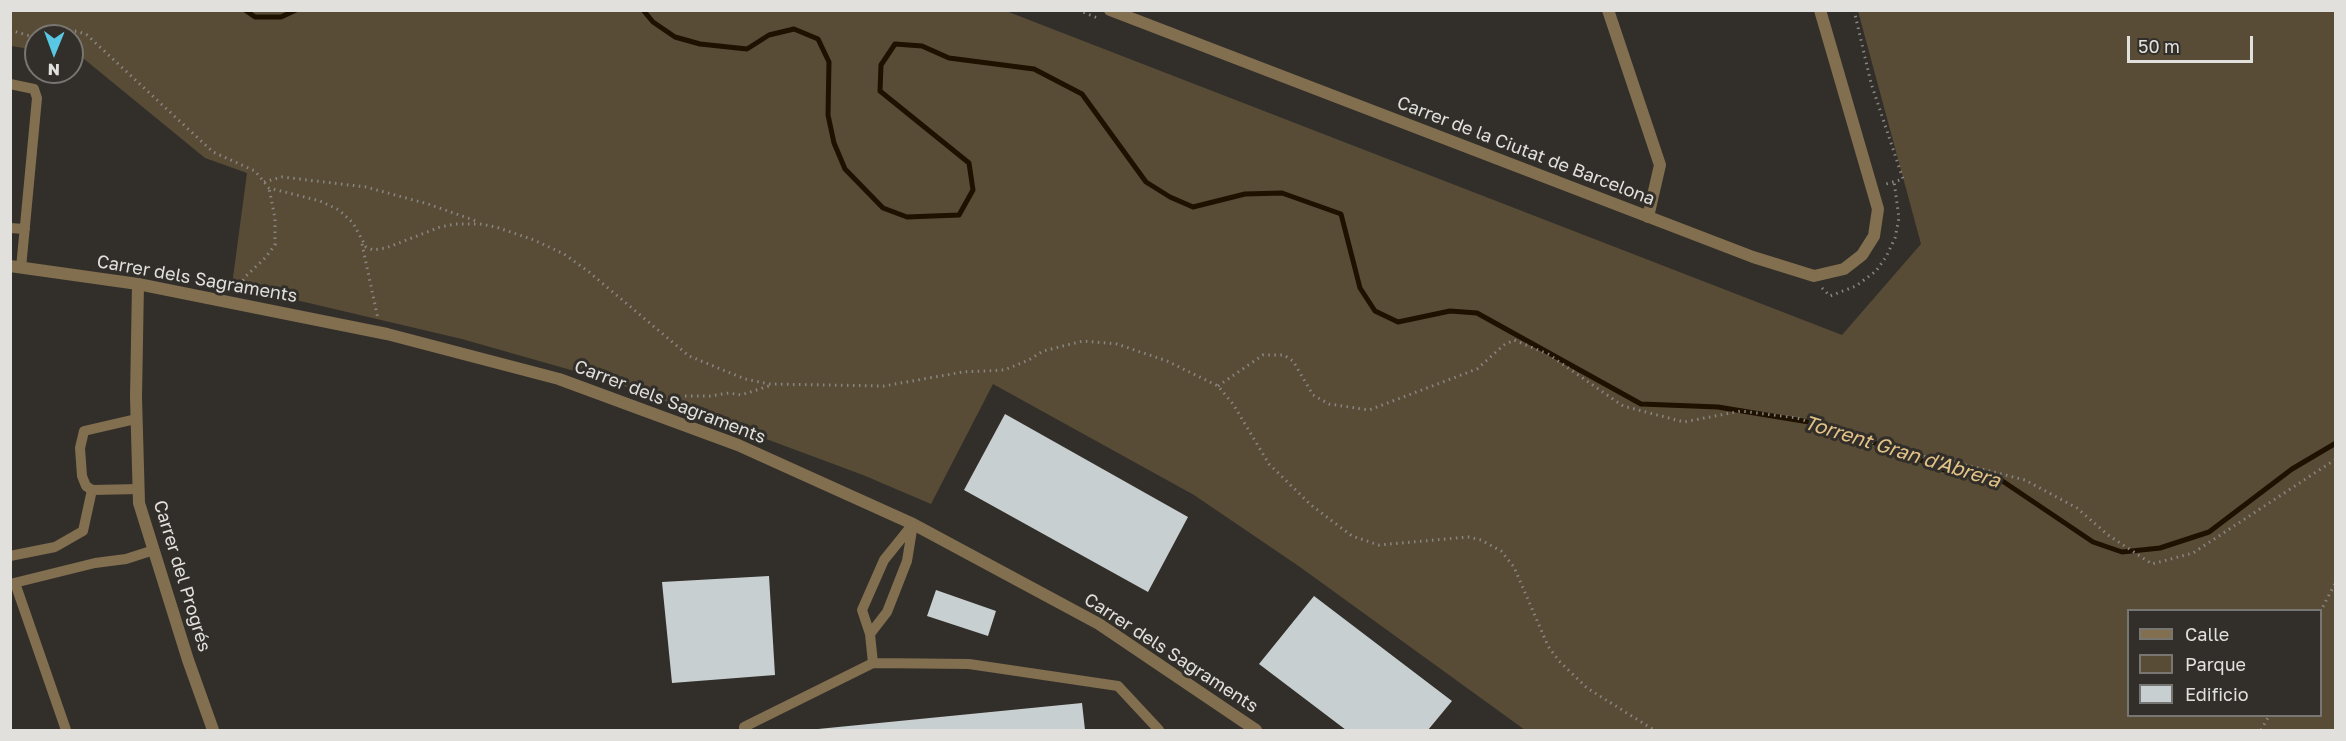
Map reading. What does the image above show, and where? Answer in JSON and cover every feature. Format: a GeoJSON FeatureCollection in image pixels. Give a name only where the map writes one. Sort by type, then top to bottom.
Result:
{"type":"FeatureCollection","features":[{"type":"Feature","properties":{"kind":"street","name":"Carrer de la Ciutat de Barcelona"},"geometry":{"type":"LineString","coordinates":[[1110,10],[1797,273],[1822,276],[1844,269],[1866,249],[1874,236],[1877,219],[1874,188],[1821,10]]}},
{"type":"Feature","properties":{"kind":"street"},"geometry":{"type":"LineString","coordinates":[[1608,10],[1660,165],[1648,217]]}},
{"type":"Feature","properties":{"kind":"street","name":"Carrer dels Sagraments"},"geometry":{"type":"LineString","coordinates":[[16,267],[138,284],[382,333],[559,379],[738,445],[914,524],[1099,624],[1256,730]]}},
{"type":"Feature","properties":{"kind":"street","name":"Carrer del Progrés"},"geometry":{"type":"LineString","coordinates":[[138,284],[136,418],[139,503],[213,730]]}},
{"type":"Feature","properties":{"kind":"lane"},"geometry":{"type":"LineString","coordinates":[[10,84],[34,89],[37,98],[25,229],[16,267]]}},
{"type":"Feature","properties":{"kind":"lane"},"geometry":{"type":"LineString","coordinates":[[10,228],[25,229]]}},
{"type":"Feature","properties":{"kind":"lane"},"geometry":{"type":"LineString","coordinates":[[136,418],[84,431],[80,448],[82,476],[86,486],[92,490],[139,489]]}},
{"type":"Feature","properties":{"kind":"lane"},"geometry":{"type":"LineString","coordinates":[[10,556],[55,547],[83,531],[92,490]]}},
{"type":"Feature","properties":{"kind":"lane"},"geometry":{"type":"LineString","coordinates":[[873,663],[870,634],[862,610],[884,560],[914,524]]}},
{"type":"Feature","properties":{"kind":"lane"},"geometry":{"type":"LineString","coordinates":[[870,634],[887,612],[906,561],[914,524]]}},
{"type":"Feature","properties":{"kind":"lane"},"geometry":{"type":"LineString","coordinates":[[66,730],[13,583],[95,562],[126,559],[154,550]]}},
{"type":"Feature","properties":{"kind":"lane"},"geometry":{"type":"LineString","coordinates":[[744,730],[744,727],[873,663],[969,664],[1118,686],[1159,730]]}},
{"type":"Feature","properties":{"kind":"path"},"geometry":{"type":"LineString","coordinates":[[1854,10],[1871,83],[1903,178],[1894,182]]}},
{"type":"Feature","properties":{"kind":"path"},"geometry":{"type":"LineString","coordinates":[[10,30],[30,36],[77,31],[87,35],[213,152],[247,166],[269,188],[275,218],[276,245],[244,276],[230,303]]}},
{"type":"Feature","properties":{"kind":"path"},"geometry":{"type":"LineString","coordinates":[[264,182],[282,177],[366,187],[428,204],[534,240],[564,254],[620,297],[688,357],[745,379],[775,384],[884,386],[963,372],[1004,369],[1022,363],[1043,351],[1083,341],[1117,344],[1167,361],[1218,386],[1233,404],[1269,464],[1311,505],[1352,536],[1379,545],[1468,537],[1481,540],[1501,551],[1514,567],[1548,646],[1559,661],[1587,688],[1654,730]]}},
{"type":"Feature","properties":{"kind":"path"},"geometry":{"type":"LineString","coordinates":[[269,188],[320,201],[339,210],[353,223],[366,247],[380,250],[455,224],[486,225]]}},
{"type":"Feature","properties":{"kind":"path"},"geometry":{"type":"LineString","coordinates":[[362,239],[382,333]]}},
{"type":"Feature","properties":{"kind":"path"},"geometry":{"type":"LineString","coordinates":[[1218,386],[1263,355],[1284,355],[1293,361],[1313,395],[1329,404],[1369,410],[1478,369],[1504,345],[1514,340],[1548,354],[1623,406],[1684,422],[1741,411],[1797,418],[1905,453],[1954,462],[2025,480],[2077,508],[2108,536],[2152,564],[2193,553],[2336,459]]}},
{"type":"Feature","properties":{"kind":"path"},"geometry":{"type":"LineString","coordinates":[[651,413],[684,396],[729,393],[741,395],[775,384]]}},
{"type":"Feature","properties":{"kind":"path"},"geometry":{"type":"LineString","coordinates":[[2322,609],[2336,582]]}},
{"type":"Feature","properties":{"kind":"path"},"geometry":{"type":"LineString","coordinates":[[2260,730],[2268,717]]}},
{"type":"Feature","properties":{"kind":"green space"},"geometry":{"type":"Polygon","coordinates":[[[11,10],[1006,11],[1842,335],[1921,244],[1858,11],[2335,11],[2335,730],[1525,730],[1300,567],[1194,495],[993,384],[931,504],[863,475],[613,382],[462,339],[232,285],[247,173],[205,158],[84,59],[84,24],[24,24],[24,48],[11,46],[11,10]]]}},
{"type":"Feature","properties":{"kind":"building"},"geometry":{"type":"Polygon","coordinates":[[[1005,414],[1188,517],[1148,592],[964,490],[1005,414]]]}},
{"type":"Feature","properties":{"kind":"building"},"geometry":{"type":"Polygon","coordinates":[[[769,576],[775,675],[672,683],[662,582],[769,576]]]}},
{"type":"Feature","properties":{"kind":"building"},"geometry":{"type":"Polygon","coordinates":[[[936,590],[996,611],[988,636],[927,616],[936,590]]]}},
{"type":"Feature","properties":{"kind":"building"},"geometry":{"type":"Polygon","coordinates":[[[1314,596],[1452,701],[1428,730],[1346,730],[1259,664],[1314,596]]]}},
{"type":"Feature","properties":{"kind":"building"},"geometry":{"type":"Polygon","coordinates":[[[1082,703],[1085,730],[818,729],[1082,703]]]}},
{"type":"Feature","properties":{"kind":"waterway","name":"Torrent Gran d'Abrera"},"geometry":{"type":"LineString","coordinates":[[245,10],[255,17],[281,17],[296,10]]}},
{"type":"Feature","properties":{"kind":"waterway","name":"Torrent Gran d'Abrera"},"geometry":{"type":"LineString","coordinates":[[643,10],[653,22],[675,37],[700,44],[747,49],[769,35],[794,29],[818,39],[829,62],[828,115],[834,143],[845,169],[883,208],[907,217],[959,215],[973,190],[969,163],[880,91],[881,65],[895,44],[922,46],[949,58],[1034,69],[1082,94],[1146,182],[1170,197],[1193,207],[1245,194],[1282,193],[1341,214],[1360,288],[1375,311],[1398,322],[1450,311],[1477,313],[1641,404],[1718,407],[1815,423],[1896,450],[1944,470],[1998,478],[2093,542],[2122,552],[2160,548],[2209,532],[2292,469],[2336,443]]}}]}
